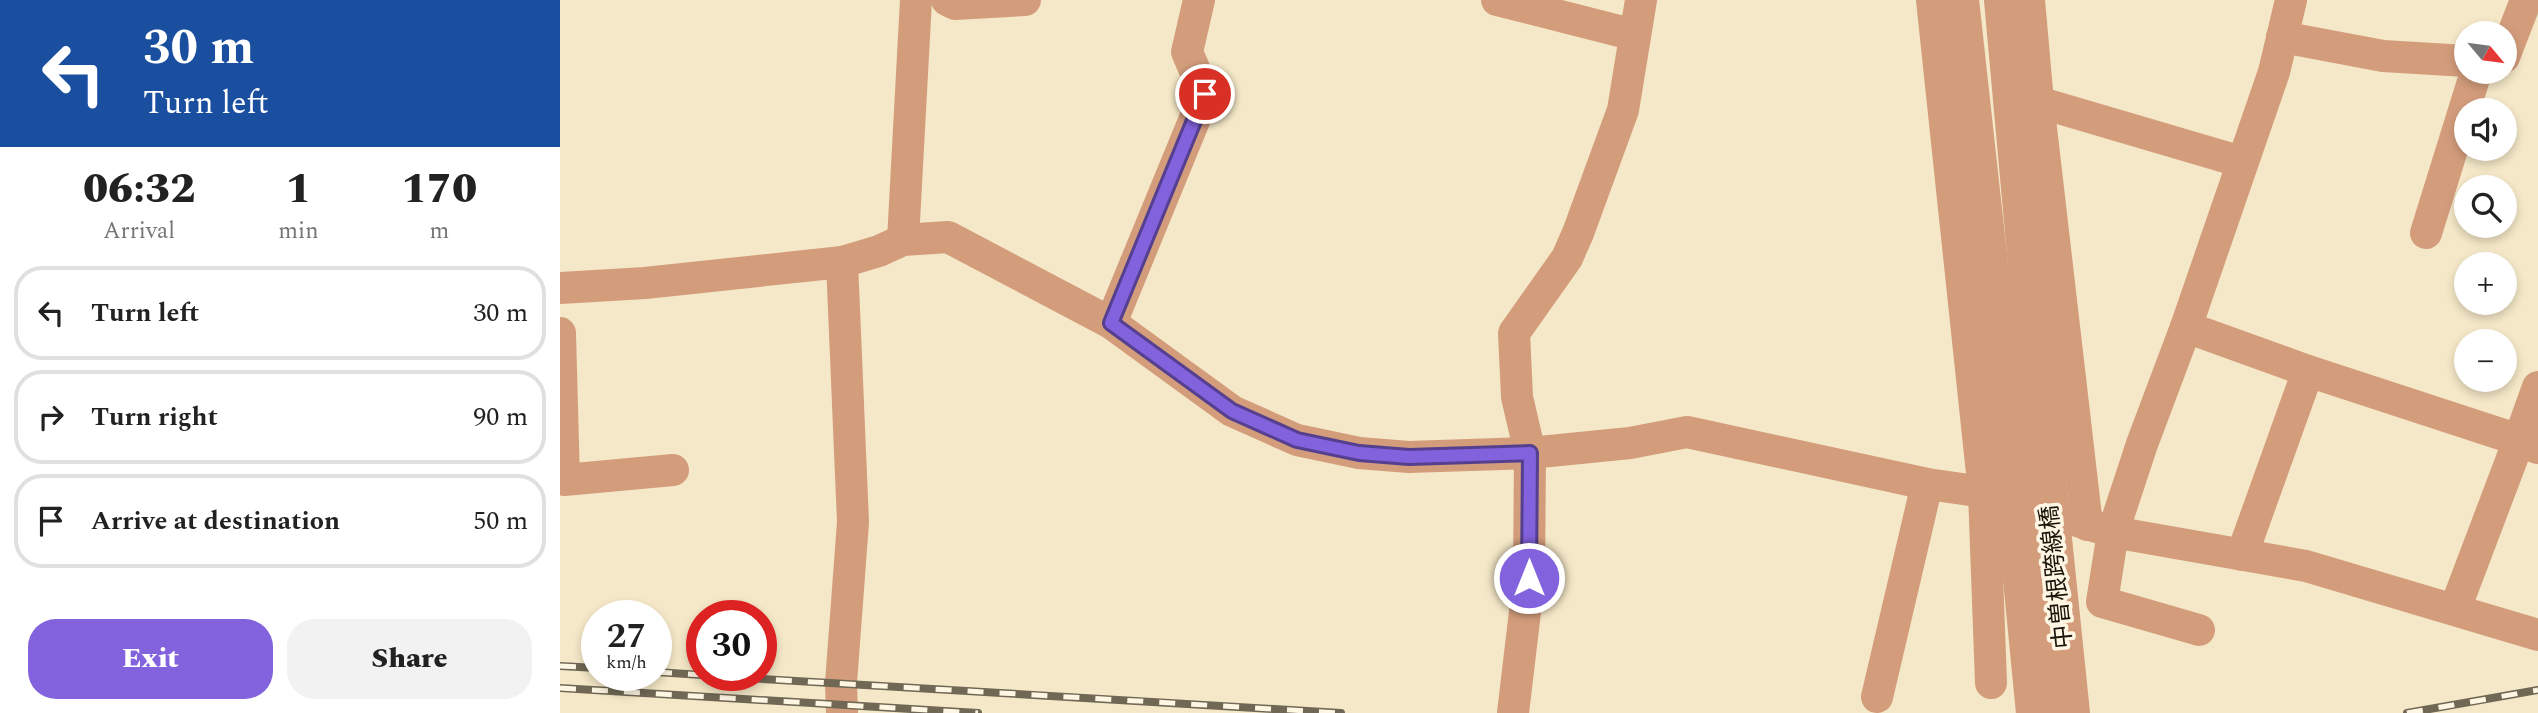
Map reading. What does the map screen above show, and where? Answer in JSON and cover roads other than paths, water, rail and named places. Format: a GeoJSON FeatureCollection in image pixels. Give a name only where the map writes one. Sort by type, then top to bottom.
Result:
{"type":"FeatureCollection","features":[{"type":"Feature","properties":{"kind":"street"},"geometry":{"type":"LineString","coordinates":[[902,240],[916,0]]}},
{"type":"Feature","properties":{"kind":"street"},"geometry":{"type":"LineString","coordinates":[[947,0],[955,4],[1025,0]]}},
{"type":"Feature","properties":{"kind":"street"},"geometry":{"type":"LineString","coordinates":[[1111,323],[1205,94],[1187,52],[1199,0]]}},
{"type":"Feature","properties":{"kind":"street"},"geometry":{"type":"LineString","coordinates":[[1497,0],[1635,35]]}},
{"type":"Feature","properties":{"kind":"street"},"geometry":{"type":"LineString","coordinates":[[1513,713],[1529,578],[1530,453],[1517,397],[1514,334],[1567,258],[1578,233],[1623,110],[1641,0]]}},
{"type":"Feature","properties":{"kind":"street"},"geometry":{"type":"LineString","coordinates":[[1932,0],[1984,492],[1991,683]]}},
{"type":"Feature","properties":{"kind":"street"},"geometry":{"type":"LineString","coordinates":[[1960,0],[2026,444]]}},
{"type":"Feature","properties":{"kind":"street"},"geometry":{"type":"LineString","coordinates":[[2003,0],[2026,444]]}},
{"type":"Feature","properties":{"kind":"street"},"geometry":{"type":"LineString","coordinates":[[2029,0],[2038,102],[2100,528],[2102,601],[2199,630]]}},
{"type":"Feature","properties":{"kind":"street"},"geometry":{"type":"LineString","coordinates":[[2517,23],[2526,0]]}},
{"type":"Feature","properties":{"kind":"street"},"geometry":{"type":"LineString","coordinates":[[2100,528],[2142,444],[2186,327],[2274,72],[2284,11],[2382,56],[2454,60]]}},
{"type":"Feature","properties":{"kind":"street"},"geometry":{"type":"LineString","coordinates":[[2426,233],[2472,84]]}},
{"type":"Feature","properties":{"kind":"street"},"geometry":{"type":"LineString","coordinates":[[2038,102],[2242,162]]}},
{"type":"Feature","properties":{"kind":"street"},"geometry":{"type":"LineString","coordinates":[[560,288],[645,283],[842,262],[879,251],[902,240],[948,237],[1111,323],[1232,411],[1297,440],[1359,453],[1409,457],[1530,453],[1630,443],[1688,432],[1927,484],[1984,492],[2100,528],[2306,566],[2538,635]]}},
{"type":"Feature","properties":{"kind":"street"},"geometry":{"type":"LineString","coordinates":[[842,262],[853,522],[841,683],[842,713]]}},
{"type":"Feature","properties":{"kind":"street"},"geometry":{"type":"LineString","coordinates":[[2186,327],[2528,445]]}},
{"type":"Feature","properties":{"kind":"street"},"geometry":{"type":"LineString","coordinates":[[560,333],[564,480],[673,470]]}},
{"type":"Feature","properties":{"kind":"street"},"geometry":{"type":"LineString","coordinates":[[2242,555],[2308,371]]}},
{"type":"Feature","properties":{"kind":"street"},"geometry":{"type":"LineString","coordinates":[[2455,609],[2528,445],[2538,387]]}},
{"type":"Feature","properties":{"kind":"street","name":"中曽根跨線橋"},"geometry":{"type":"LineString","coordinates":[[2026,444],[2035,713]]}},
{"type":"Feature","properties":{"kind":"street","name":"中曽根跨線橋"},"geometry":{"type":"LineString","coordinates":[[2026,444],[2071,713]]}},
{"type":"Feature","properties":{"kind":"street"},"geometry":{"type":"LineString","coordinates":[[1877,696],[1927,484]]}},
{"type":"Feature","properties":{"kind":"railway"},"geometry":{"type":"LineString","coordinates":[[560,666],[581,667]]}},
{"type":"Feature","properties":{"kind":"railway"},"geometry":{"type":"LineString","coordinates":[[672,673],[686,674]]}},
{"type":"Feature","properties":{"kind":"railway"},"geometry":{"type":"LineString","coordinates":[[777,680],[1341,713]]}},
{"type":"Feature","properties":{"kind":"railway"},"geometry":{"type":"LineString","coordinates":[[560,688],[978,713]]}},
{"type":"Feature","properties":{"kind":"railway"},"geometry":{"type":"LineString","coordinates":[[2407,713],[2538,690]]}}]}
